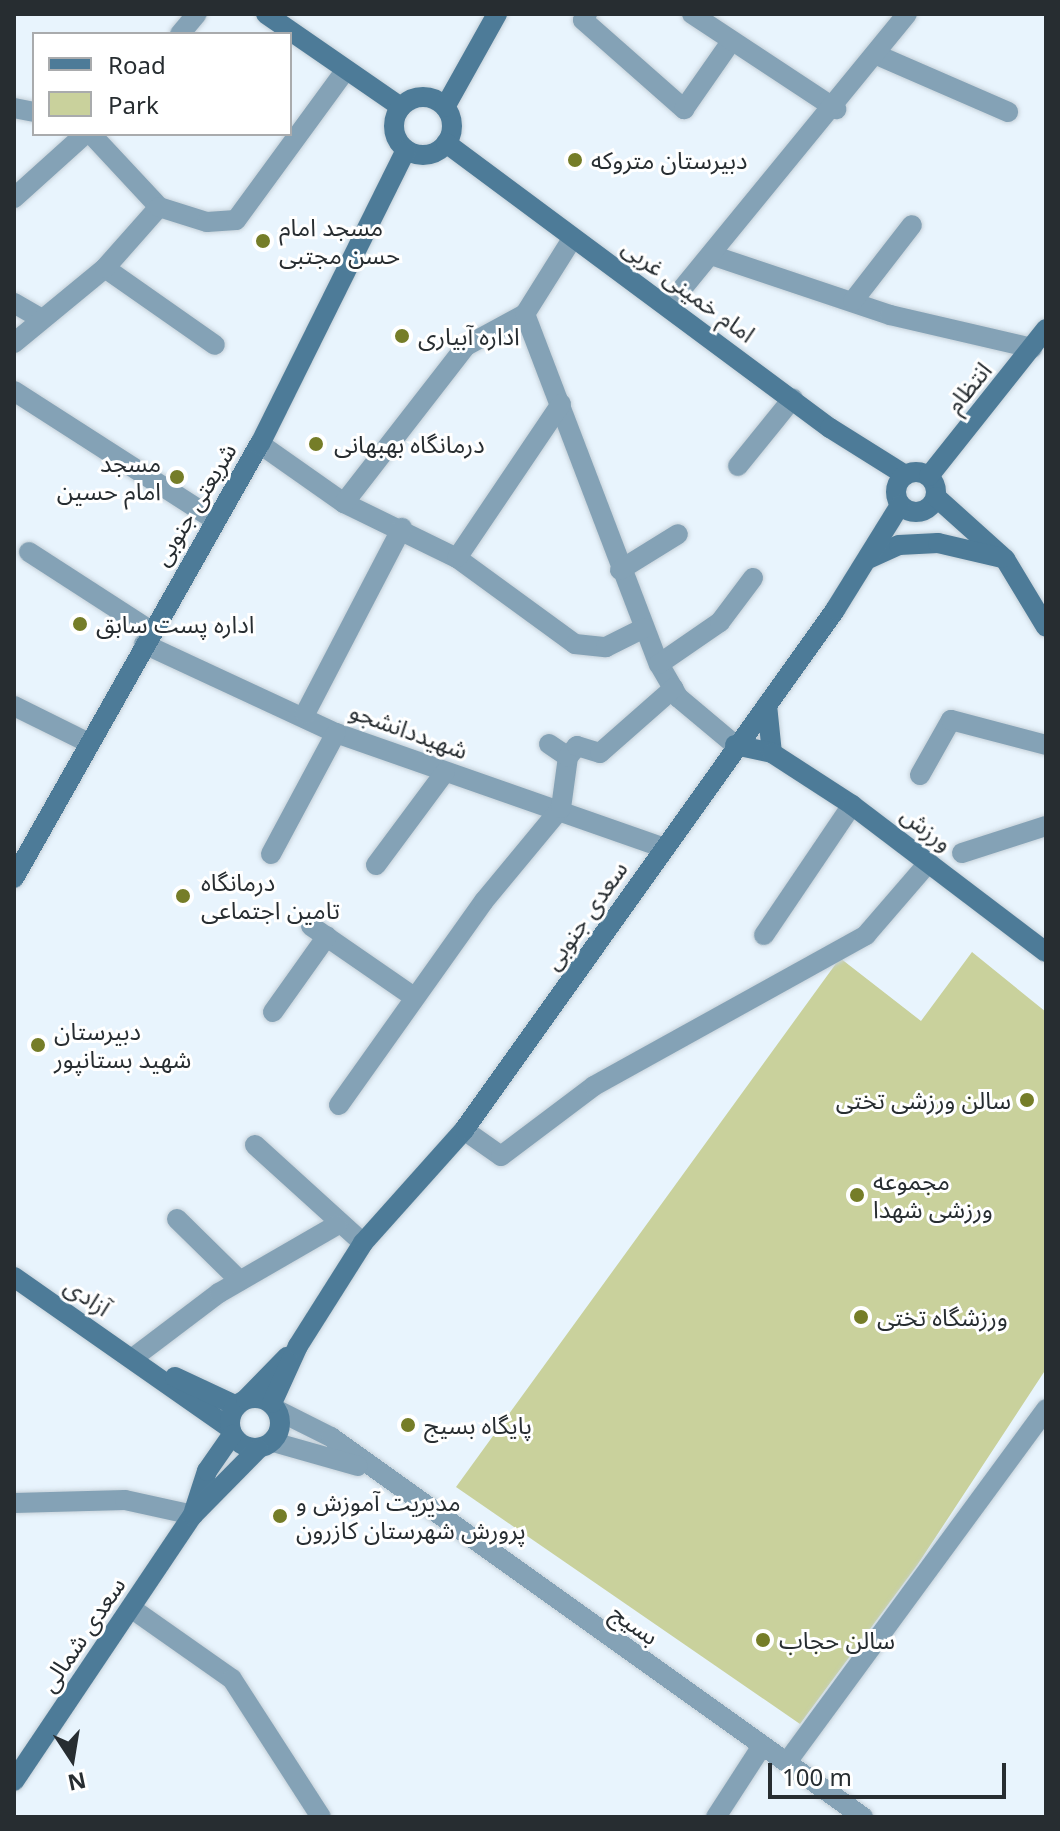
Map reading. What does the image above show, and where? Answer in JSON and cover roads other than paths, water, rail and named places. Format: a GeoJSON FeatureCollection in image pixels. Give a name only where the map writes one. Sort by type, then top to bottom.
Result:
{"type":"FeatureCollection","features":[{"type":"Feature","properties":{"kind":"main road"},"geometry":{"type":"LineString","coordinates":[[445,107],[421,97],[401,107],[394,130],[406,150],[424,155],[446,143],[452,128],[445,107],[497,14]]}},
{"type":"Feature","properties":{"kind":"main road"},"geometry":{"type":"LineString","coordinates":[[278,17],[345,71],[401,107]]}},
{"type":"Feature","properties":{"kind":"main road","name":"امام خمینی غربی"},"geometry":{"type":"LineString","coordinates":[[446,143],[572,239],[905,475]]}},
{"type":"Feature","properties":{"kind":"main road","name":"شریعتی جنوبی"},"geometry":{"type":"LineString","coordinates":[[14,878],[213,519],[260,444],[406,150]]}},
{"type":"Feature","properties":{"kind":"main road","name":"انتظام"},"geometry":{"type":"LineString","coordinates":[[929,476],[1039,350],[1046,329]]}},
{"type":"Feature","properties":{"kind":"main road"},"geometry":{"type":"LineString","coordinates":[[936,497],[920,512],[900,505],[896,489],[905,475],[929,476],[936,497],[1005,559],[1046,627]]}},
{"type":"Feature","properties":{"kind":"main road","name":"سعدی جنوبی"},"geometry":{"type":"LineString","coordinates":[[265,1445],[281,1426],[274,1407],[298,1346],[363,1243],[464,1130],[870,558],[900,505]]}},
{"type":"Feature","properties":{"kind":"main road"},"geometry":{"type":"LineString","coordinates":[[870,558],[899,545],[938,543],[1005,559]]}},
{"type":"Feature","properties":{"kind":"main road"},"geometry":{"type":"LineString","coordinates":[[767,705],[772,753]]}},
{"type":"Feature","properties":{"kind":"main road","name":"ورزش"},"geometry":{"type":"LineString","coordinates":[[735,745],[772,753],[852,805],[1046,952]]}},
{"type":"Feature","properties":{"kind":"main road","name":"آزادی"},"geometry":{"type":"LineString","coordinates":[[14,1277],[133,1358],[231,1431],[265,1445]]}},
{"type":"Feature","properties":{"kind":"main road","name":"سعدی جنوبی"},"geometry":{"type":"LineString","coordinates":[[241,1402],[298,1346]]}},
{"type":"Feature","properties":{"kind":"main road","name":"آزادی"},"geometry":{"type":"LineString","coordinates":[[133,1358],[241,1402],[274,1407]]}},
{"type":"Feature","properties":{"kind":"main road"},"geometry":{"type":"LineString","coordinates":[[193,1515],[207,1471],[231,1431],[241,1402]]}},
{"type":"Feature","properties":{"kind":"main road"},"geometry":{"type":"LineString","coordinates":[[193,1515],[265,1445]]}},
{"type":"Feature","properties":{"kind":"main road","name":"سعدی شمالی"},"geometry":{"type":"LineString","coordinates":[[14,1781],[193,1515]]}},
{"type":"Feature","properties":{"kind":"street"},"geometry":{"type":"LineString","coordinates":[[182,32],[197,14]]}},
{"type":"Feature","properties":{"kind":"street"},"geometry":{"type":"LineString","coordinates":[[587,14],[583,20],[684,109],[730,43]]}},
{"type":"Feature","properties":{"kind":"street"},"geometry":{"type":"LineString","coordinates":[[692,14],[730,43],[836,109]]}},
{"type":"Feature","properties":{"kind":"street"},"geometry":{"type":"LineString","coordinates":[[668,306],[836,109],[877,55],[896,18]]}},
{"type":"Feature","properties":{"kind":"street"},"geometry":{"type":"LineString","coordinates":[[877,55],[1008,112]]}},
{"type":"Feature","properties":{"kind":"street"},"geometry":{"type":"LineString","coordinates":[[93,136],[159,207],[207,222],[236,220],[345,71]]}},
{"type":"Feature","properties":{"kind":"street"},"geometry":{"type":"LineString","coordinates":[[14,198],[83,136]]}},
{"type":"Feature","properties":{"kind":"street"},"geometry":{"type":"LineString","coordinates":[[14,343],[38,317],[105,268],[159,207]]}},
{"type":"Feature","properties":{"kind":"street"},"geometry":{"type":"LineString","coordinates":[[853,301],[912,225]]}},
{"type":"Feature","properties":{"kind":"street"},"geometry":{"type":"LineString","coordinates":[[344,503],[466,346],[525,314],[572,239]]}},
{"type":"Feature","properties":{"kind":"street"},"geometry":{"type":"LineString","coordinates":[[711,255],[853,301],[1039,350]]}},
{"type":"Feature","properties":{"kind":"street"},"geometry":{"type":"LineString","coordinates":[[105,268],[215,345]]}},
{"type":"Feature","properties":{"kind":"street"},"geometry":{"type":"LineString","coordinates":[[14,303],[38,317]]}},
{"type":"Feature","properties":{"kind":"street"},"geometry":{"type":"LineString","coordinates":[[525,314],[561,404],[620,570],[659,664],[674,688],[735,745]]}},
{"type":"Feature","properties":{"kind":"street"},"geometry":{"type":"LineString","coordinates":[[14,391],[213,519]]}},
{"type":"Feature","properties":{"kind":"street"},"geometry":{"type":"LineString","coordinates":[[738,466],[793,398]]}},
{"type":"Feature","properties":{"kind":"street"},"geometry":{"type":"LineString","coordinates":[[457,558],[561,404]]}},
{"type":"Feature","properties":{"kind":"street"},"geometry":{"type":"LineString","coordinates":[[260,444],[344,503],[402,528],[457,558],[575,644],[606,647],[644,628]]}},
{"type":"Feature","properties":{"kind":"street"},"geometry":{"type":"LineString","coordinates":[[305,714],[402,528]]}},
{"type":"Feature","properties":{"kind":"street"},"geometry":{"type":"LineString","coordinates":[[620,570],[678,534]]}},
{"type":"Feature","properties":{"kind":"street","name":"شهیددانشجو"},"geometry":{"type":"LineString","coordinates":[[29,552],[148,638],[305,714],[336,733],[445,772],[561,808],[664,848]]}},
{"type":"Feature","properties":{"kind":"street"},"geometry":{"type":"LineString","coordinates":[[659,664],[720,622],[753,578]]}},
{"type":"Feature","properties":{"kind":"street"},"geometry":{"type":"LineString","coordinates":[[339,1105],[414,997],[561,808],[568,757],[577,746],[600,753],[674,688]]}},
{"type":"Feature","properties":{"kind":"street"},"geometry":{"type":"LineString","coordinates":[[14,706],[89,743]]}},
{"type":"Feature","properties":{"kind":"street"},"geometry":{"type":"LineString","coordinates":[[920,775],[951,720],[1046,745]]}},
{"type":"Feature","properties":{"kind":"street"},"geometry":{"type":"LineString","coordinates":[[271,854],[336,733]]}},
{"type":"Feature","properties":{"kind":"street"},"geometry":{"type":"LineString","coordinates":[[549,744],[568,757]]}},
{"type":"Feature","properties":{"kind":"street"},"geometry":{"type":"LineString","coordinates":[[376,865],[445,772]]}},
{"type":"Feature","properties":{"kind":"street"},"geometry":{"type":"LineString","coordinates":[[764,935],[852,805]]}},
{"type":"Feature","properties":{"kind":"street"},"geometry":{"type":"LineString","coordinates":[[962,853],[1046,826]]}},
{"type":"Feature","properties":{"kind":"street"},"geometry":{"type":"LineString","coordinates":[[464,1130],[501,1156],[594,1086],[866,935],[929,862]]}},
{"type":"Feature","properties":{"kind":"street"},"geometry":{"type":"LineString","coordinates":[[273,1012],[319,931],[414,997]]}},
{"type":"Feature","properties":{"kind":"street"},"geometry":{"type":"LineString","coordinates":[[255,1145],[337,1225],[363,1243]]}},
{"type":"Feature","properties":{"kind":"street"},"geometry":{"type":"LineString","coordinates":[[177,1219],[240,1281]]}},
{"type":"Feature","properties":{"kind":"street"},"geometry":{"type":"LineString","coordinates":[[133,1358],[240,1281],[337,1225]]}},
{"type":"Feature","properties":{"kind":"street","name":"بسیج"},"geometry":{"type":"LineString","coordinates":[[274,1407],[314,1425],[377,1473],[863,1817]]}},
{"type":"Feature","properties":{"kind":"street"},"geometry":{"type":"LineString","coordinates":[[787,1762],[1046,1409]]}},
{"type":"Feature","properties":{"kind":"street"},"geometry":{"type":"LineString","coordinates":[[265,1445],[377,1473]]}},
{"type":"Feature","properties":{"kind":"street"},"geometry":{"type":"LineString","coordinates":[[14,1503],[125,1500],[193,1515]]}},
{"type":"Feature","properties":{"kind":"street"},"geometry":{"type":"LineString","coordinates":[[131,1608],[232,1679],[321,1817]]}},
{"type":"Feature","properties":{"kind":"street"},"geometry":{"type":"LineString","coordinates":[[716,1817],[762,1746]]}},
{"type":"Feature","properties":{"kind":"place","name":"دبیرستان متروکه"},"geometry":{"type":"Point","coordinates":[575,160]}},
{"type":"Feature","properties":{"kind":"place","name":"مسجد امام حسن مجتبی"},"geometry":{"type":"Point","coordinates":[263,241]}},
{"type":"Feature","properties":{"kind":"place","name":"اداره آبیاری"},"geometry":{"type":"Point","coordinates":[402,336]}},
{"type":"Feature","properties":{"kind":"place","name":"درمانگاه بهبهانی"},"geometry":{"type":"Point","coordinates":[316,444]}},
{"type":"Feature","properties":{"kind":"place","name":"مسجد امام حسین"},"geometry":{"type":"Point","coordinates":[177,477]}},
{"type":"Feature","properties":{"kind":"place","name":"اداره پست سابق"},"geometry":{"type":"Point","coordinates":[80,624]}},
{"type":"Feature","properties":{"kind":"place","name":"درمانگاه تامین اجتماعی"},"geometry":{"type":"Point","coordinates":[183,896]}},
{"type":"Feature","properties":{"kind":"place","name":"دبیرستان شهید بستانپور"},"geometry":{"type":"Point","coordinates":[38,1045]}},
{"type":"Feature","properties":{"kind":"place","name":"سالن ورزشی تختی"},"geometry":{"type":"Point","coordinates":[1027,1100]}},
{"type":"Feature","properties":{"kind":"place","name":"مجموعه ورزشی شهدا"},"geometry":{"type":"Point","coordinates":[857,1195]}},
{"type":"Feature","properties":{"kind":"place","name":"ورزشگاه تختی"},"geometry":{"type":"Point","coordinates":[861,1317]}},
{"type":"Feature","properties":{"kind":"place","name":"پایگاه بسیج"},"geometry":{"type":"Point","coordinates":[408,1425]}},
{"type":"Feature","properties":{"kind":"place","name":"مدیریت آموزش و پرورش شهرستان کازرون"},"geometry":{"type":"Point","coordinates":[280,1516]}},
{"type":"Feature","properties":{"kind":"place","name":"سالن حجاب"},"geometry":{"type":"Point","coordinates":[763,1640]}}]}
